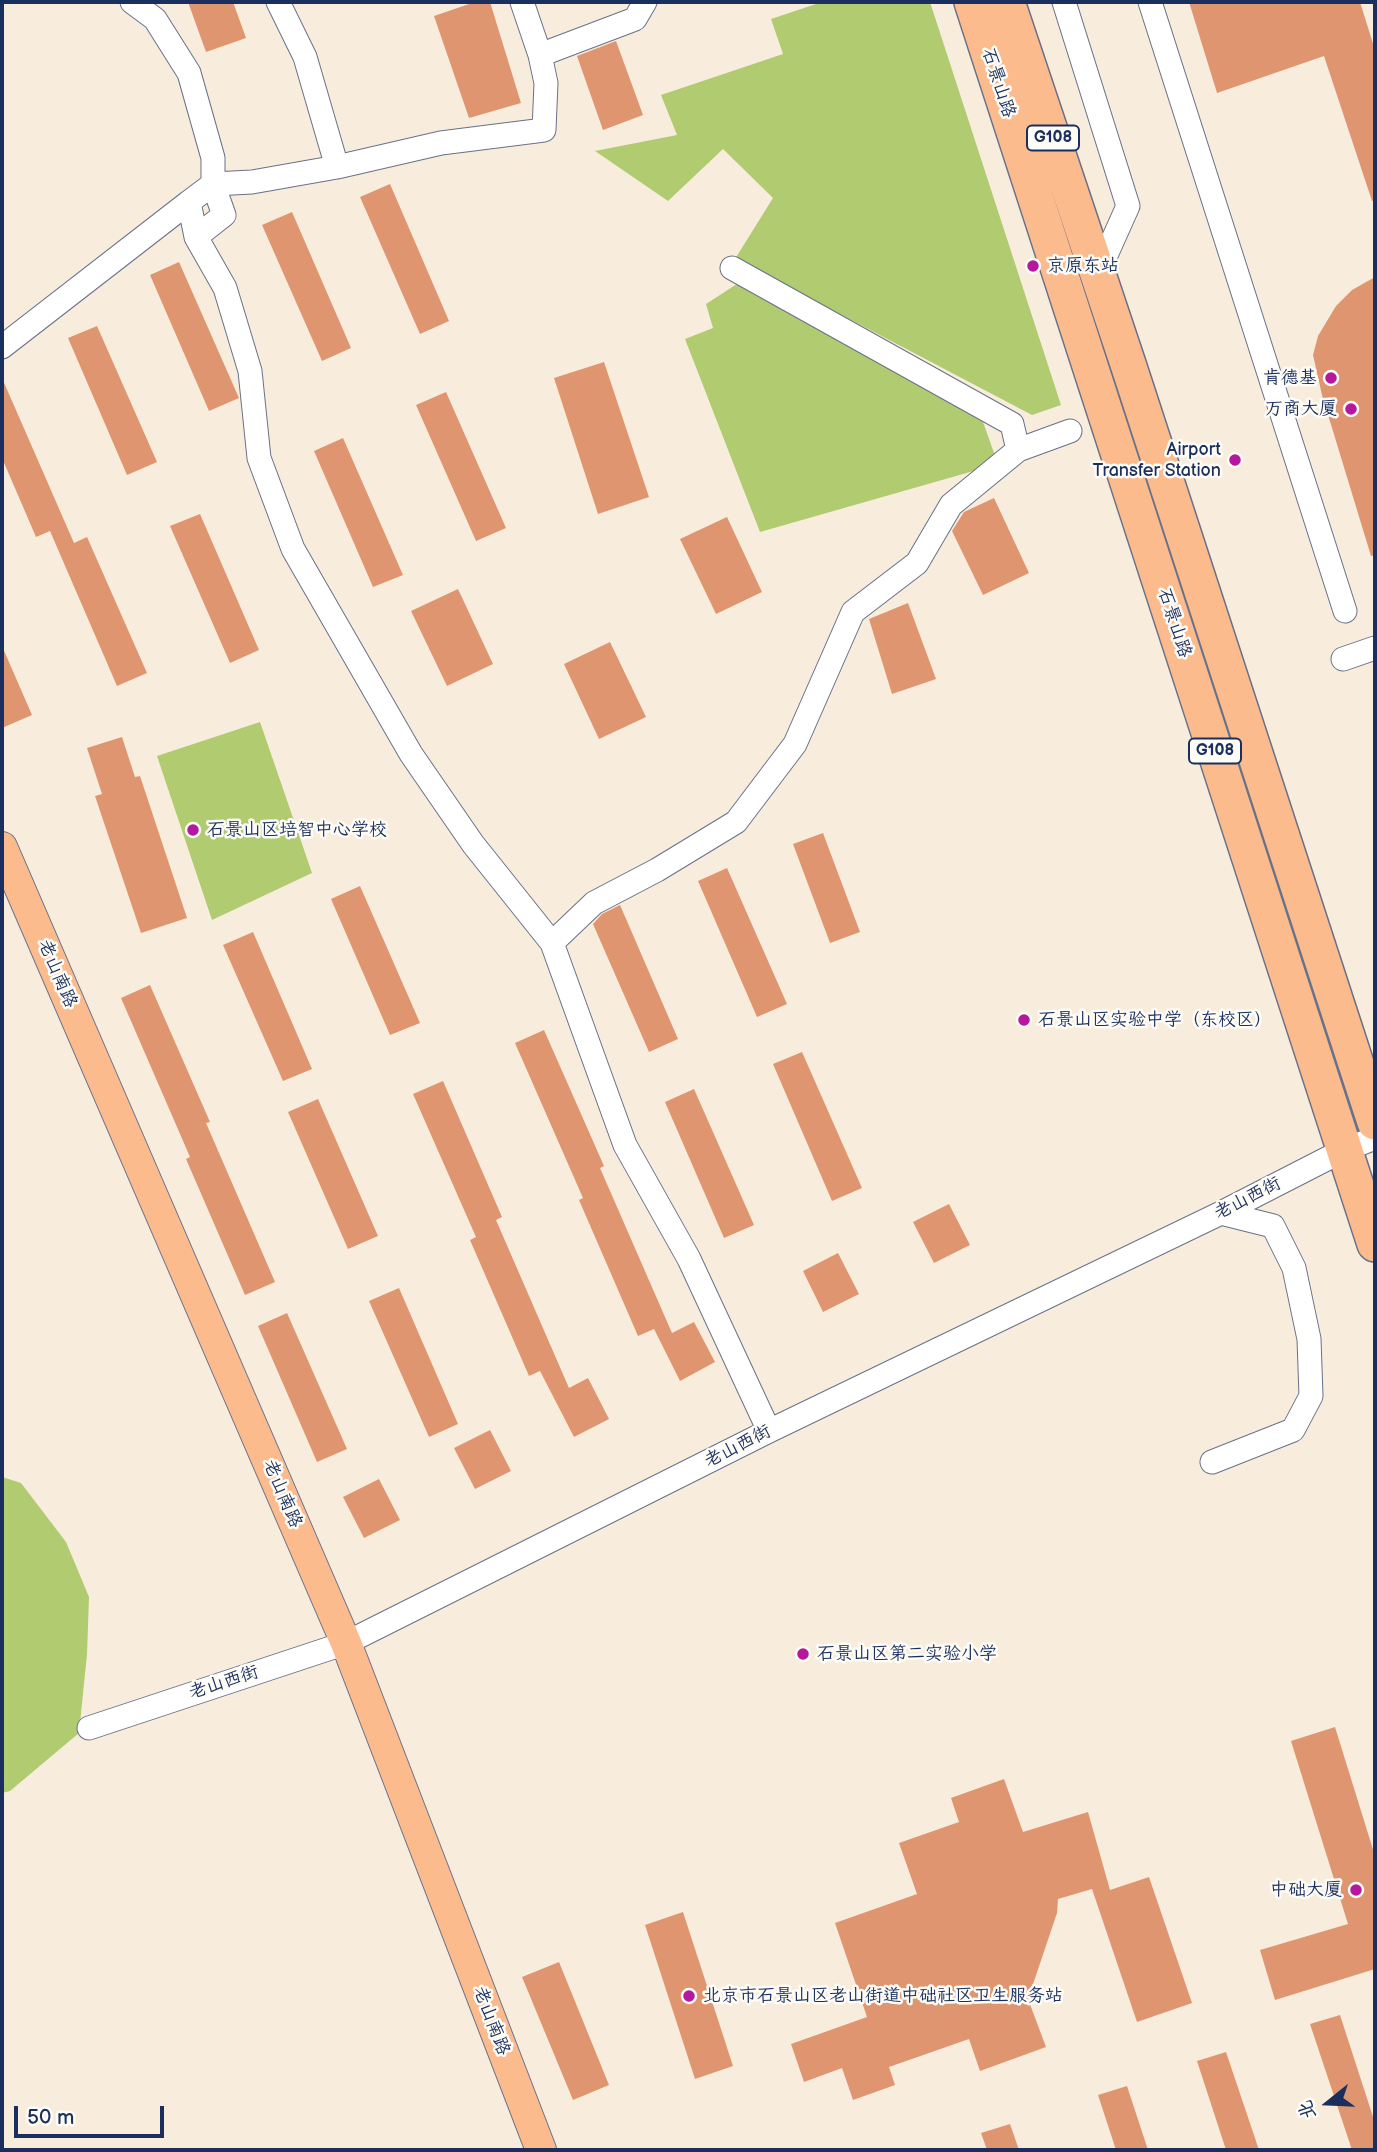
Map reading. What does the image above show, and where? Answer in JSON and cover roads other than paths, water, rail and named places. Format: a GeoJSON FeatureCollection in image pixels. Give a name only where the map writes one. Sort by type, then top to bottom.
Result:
{"type":"FeatureCollection","features":[{"type":"Feature","properties":{"kind":"highway","name":"石景山路"},"geometry":{"type":"LineString","coordinates":[[972,2],[1360,1144],[1375,1244]]}},
{"type":"Feature","properties":{"kind":"highway","name":"石景山路"},"geometry":{"type":"LineString","coordinates":[[1007,2],[1375,1122]]}},
{"type":"Feature","properties":{"kind":"main road","name":"老山南路"},"geometry":{"type":"LineString","coordinates":[[2,847],[346,1643],[541,2150]]}},
{"type":"Feature","properties":{"kind":"street"},"geometry":{"type":"LineString","coordinates":[[132,2],[155,19],[188,72],[213,158],[214,184],[224,215],[196,237]]}},
{"type":"Feature","properties":{"kind":"street"},"geometry":{"type":"LineString","coordinates":[[278,2],[305,57],[337,167]]}},
{"type":"Feature","properties":{"kind":"street"},"geometry":{"type":"LineString","coordinates":[[2,347],[214,184],[252,182],[337,167],[441,143],[544,130],[546,83],[540,55],[522,2]]}},
{"type":"Feature","properties":{"kind":"street"},"geometry":{"type":"LineString","coordinates":[[540,55],[635,19],[645,2]]}},
{"type":"Feature","properties":{"kind":"street"},"geometry":{"type":"LineString","coordinates":[[1064,2],[1128,206],[1098,274]]}},
{"type":"Feature","properties":{"kind":"street"},"geometry":{"type":"LineString","coordinates":[[1150,2],[1345,611]]}},
{"type":"Feature","properties":{"kind":"street"},"geometry":{"type":"LineString","coordinates":[[189,202],[196,237],[229,300],[250,371],[259,458],[293,549],[411,754],[473,844],[552,943],[625,1145],[689,1259],[769,1431]]}},
{"type":"Feature","properties":{"kind":"street"},"geometry":{"type":"LineString","coordinates":[[732,268],[1012,424],[1018,450]]}},
{"type":"Feature","properties":{"kind":"street"},"geometry":{"type":"LineString","coordinates":[[552,943],[594,903],[657,870],[736,822],[795,744],[853,612],[917,563],[951,505],[1018,450],[1070,431]]}},
{"type":"Feature","properties":{"kind":"street"},"geometry":{"type":"LineString","coordinates":[[1343,659],[1375,648]]}},
{"type":"Feature","properties":{"kind":"street","name":"老山西街"},"geometry":{"type":"LineString","coordinates":[[89,1728],[346,1643],[769,1431],[1360,1144]]}},
{"type":"Feature","properties":{"kind":"street"},"geometry":{"type":"LineString","coordinates":[[1212,1462],[1293,1430],[1311,1396],[1309,1339],[1294,1268],[1273,1226],[1221,1213]]}},
{"type":"Feature","properties":{"kind":"place","name":"京原东站"},"geometry":{"type":"Point","coordinates":[1033,266]}},
{"type":"Feature","properties":{"kind":"place","name":"肯德基"},"geometry":{"type":"Point","coordinates":[1331,378]}},
{"type":"Feature","properties":{"kind":"place","name":"万商大厦"},"geometry":{"type":"Point","coordinates":[1351,409]}},
{"type":"Feature","properties":{"kind":"place","name":"Airport Transfer Station"},"geometry":{"type":"Point","coordinates":[1235,460]}},
{"type":"Feature","properties":{"kind":"place","name":"石景山区培智中心学校"},"geometry":{"type":"Point","coordinates":[193,830]}},
{"type":"Feature","properties":{"kind":"place","name":"石景山区实验中学（东校区）"},"geometry":{"type":"Point","coordinates":[1024,1020]}},
{"type":"Feature","properties":{"kind":"place","name":"石景山区第二实验小学"},"geometry":{"type":"Point","coordinates":[803,1654]}},
{"type":"Feature","properties":{"kind":"place","name":"中础大厦"},"geometry":{"type":"Point","coordinates":[1356,1890]}},
{"type":"Feature","properties":{"kind":"place","name":"北京市石景山区老山街道中础社区卫生服务站"},"geometry":{"type":"Point","coordinates":[689,1996]}}]}
